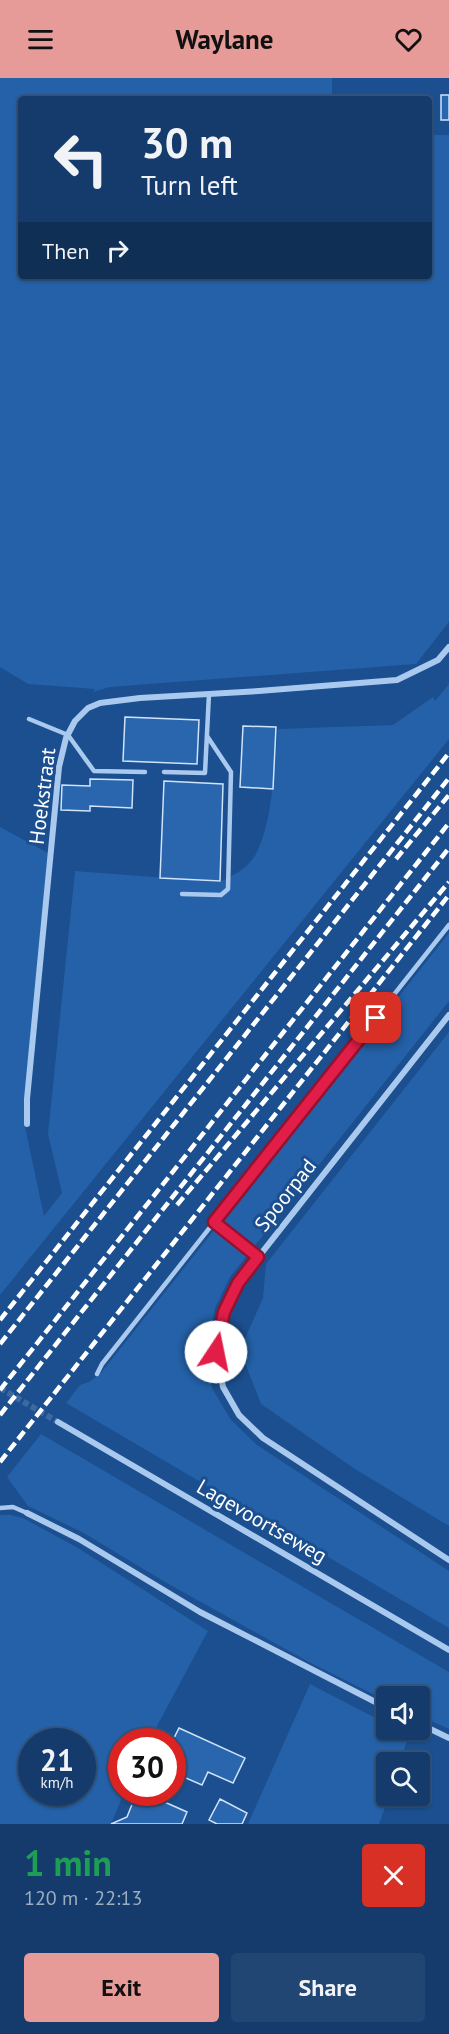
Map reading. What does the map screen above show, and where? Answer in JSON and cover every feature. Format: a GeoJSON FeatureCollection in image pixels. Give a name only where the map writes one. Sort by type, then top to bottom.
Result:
{"type":"FeatureCollection","features":[{"type":"Feature","properties":{"kind":"street","name":"Hoekstraat"},"geometry":{"type":"LineString","coordinates":[[27,1124],[27,1099],[60,767],[68,735],[75,722],[88,708],[100,703],[140,698],[397,680],[438,660],[449,646]]}},
{"type":"Feature","properties":{"kind":"street","name":"Spoorpad"},"geometry":{"type":"LineString","coordinates":[[449,1015],[238,1283],[224,1312],[216,1352],[223,1387],[239,1415],[263,1438],[449,1560]]}},
{"type":"Feature","properties":{"kind":"street","name":"Lagevoortseweg"},"geometry":{"type":"LineString","coordinates":[[58,1422],[449,1650]]}},
{"type":"Feature","properties":{"kind":"street"},"geometry":{"type":"LineString","coordinates":[[27,1513],[79,1539],[200,1612],[376,1702]]}},
{"type":"Feature","properties":{"kind":"street"},"geometry":{"type":"LineString","coordinates":[[430,1729],[449,1738]]}},
{"type":"Feature","properties":{"kind":"lane"},"geometry":{"type":"LineString","coordinates":[[164,772],[205,773],[209,694]]}},
{"type":"Feature","properties":{"kind":"lane"},"geometry":{"type":"LineString","coordinates":[[29,719],[68,735],[94,771],[146,772]]}},
{"type":"Feature","properties":{"kind":"lane"},"geometry":{"type":"LineString","coordinates":[[182,894],[221,895],[228,889],[231,772],[207,736]]}},
{"type":"Feature","properties":{"kind":"lane"},"geometry":{"type":"LineString","coordinates":[[97,1374],[102,1364],[449,925]]}},
{"type":"Feature","properties":{"kind":"lane"},"geometry":{"type":"LineString","coordinates":[[214,1222],[258,1257]]}},
{"type":"Feature","properties":{"kind":"lane"},"geometry":{"type":"LineString","coordinates":[[0,1508],[13,1507],[27,1513]]}},
{"type":"Feature","properties":{"kind":"shaded area"},"geometry":{"type":"Polygon","coordinates":[[[0,78],[332,78],[332,96],[18,96],[18,279],[432,279],[432,135],[449,135],[449,622],[416,664],[110,687],[93,692],[95,689],[28,684],[0,667],[0,78]]]}},
{"type":"Feature","properties":{"kind":"shaded area"},"geometry":{"type":"Polygon","coordinates":[[[449,684],[449,739],[0,1295],[0,827],[48,853],[24,1122],[44,1216],[62,1193],[48,1134],[75,871],[219,882],[230,877],[249,863],[262,841],[272,793],[278,729],[393,725],[433,697],[435,701],[449,684]]]}},
{"type":"Feature","properties":{"kind":"shaded area"},"geometry":{"type":"Polygon","coordinates":[[[449,933],[449,1001],[230,1277],[215,1308],[207,1350],[212,1388],[231,1420],[257,1445],[449,1571],[449,1628],[66,1403],[80,1385],[89,1382],[101,1373],[449,933]]]}},
{"type":"Feature","properties":{"kind":"shaded area"},"geometry":{"type":"Polygon","coordinates":[[[449,1032],[449,1526],[355,1469],[261,1404],[240,1350],[263,1298],[266,1264],[449,1032]]]}},
{"type":"Feature","properties":{"kind":"shaded area"},"geometry":{"type":"Polygon","coordinates":[[[41,1434],[449,1672],[449,1729],[430,1720],[430,1686],[376,1686],[376,1696],[307,1661],[165,1582],[82,1532],[28,1506],[7,1477],[41,1434]]]}},
{"type":"Feature","properties":{"kind":"shaded area"},"geometry":{"type":"Polygon","coordinates":[[[0,1515],[23,1518],[78,1548],[208,1631],[156,1728],[108,1728],[108,1806],[119,1806],[111,1824],[0,1824],[0,1515]]]}},
{"type":"Feature","properties":{"kind":"shaded area"},"geometry":{"type":"Polygon","coordinates":[[[310,1684],[376,1718],[376,1740],[407,1740],[403,1752],[376,1752],[376,1806],[385,1806],[379,1824],[248,1824],[310,1684]]]}},
{"type":"Feature","properties":{"kind":"building"},"geometry":{"type":"Polygon","coordinates":[[[441,95],[449,95],[449,120],[441,120],[441,95]]]}},
{"type":"Feature","properties":{"kind":"building"},"geometry":{"type":"Polygon","coordinates":[[[125,717],[199,720],[197,764],[123,761],[125,717]]]}},
{"type":"Feature","properties":{"kind":"building"},"geometry":{"type":"Polygon","coordinates":[[[243,726],[276,727],[273,789],[240,787],[243,726]]]}},
{"type":"Feature","properties":{"kind":"building"},"geometry":{"type":"Polygon","coordinates":[[[90,779],[133,780],[132,808],[90,806],[90,811],[61,810],[62,785],[90,786],[90,779]]]}},
{"type":"Feature","properties":{"kind":"building"},"geometry":{"type":"Polygon","coordinates":[[[164,781],[223,784],[220,881],[160,878],[164,781]]]}},
{"type":"Feature","properties":{"kind":"building"},"geometry":{"type":"Polygon","coordinates":[[[186,1731],[245,1758],[233,1783],[208,1772],[202,1785],[186,1778],[186,1731]]]}},
{"type":"Feature","properties":{"kind":"building"},"geometry":{"type":"Polygon","coordinates":[[[220,1799],[247,1813],[242,1824],[217,1824],[209,1820],[220,1799]]]}},
{"type":"Feature","properties":{"kind":"building"},"geometry":{"type":"Polygon","coordinates":[[[131,1806],[174,1806],[187,1812],[182,1824],[111,1824],[127,1817],[131,1806]]]}},
{"type":"Feature","properties":{"kind":"tunnel"},"geometry":{"type":"LineString","coordinates":[[0,1388],[58,1422]]}},
{"type":"Feature","properties":{"kind":"railway"},"geometry":{"type":"LineString","coordinates":[[0,1320],[449,753]]}},
{"type":"Feature","properties":{"kind":"railway"},"geometry":{"type":"LineString","coordinates":[[0,1344],[449,778]]}},
{"type":"Feature","properties":{"kind":"railway"},"geometry":{"type":"LineString","coordinates":[[396,859],[449,795]]}},
{"type":"Feature","properties":{"kind":"railway"},"geometry":{"type":"LineString","coordinates":[[0,1390],[449,823]]}},
{"type":"Feature","properties":{"kind":"railway"},"geometry":{"type":"LineString","coordinates":[[0,1415],[449,848]]}},
{"type":"Feature","properties":{"kind":"railway"},"geometry":{"type":"LineString","coordinates":[[177,1205],[449,882]]}},
{"type":"Feature","properties":{"kind":"railway"},"geometry":{"type":"LineString","coordinates":[[0,1462],[449,895]]}},
{"type":"Feature","properties":{"kind":"route"},"geometry":{"type":"LineString","coordinates":[[216,1352],[224,1312],[238,1283],[258,1257],[214,1222],[376,1018]]}}]}
